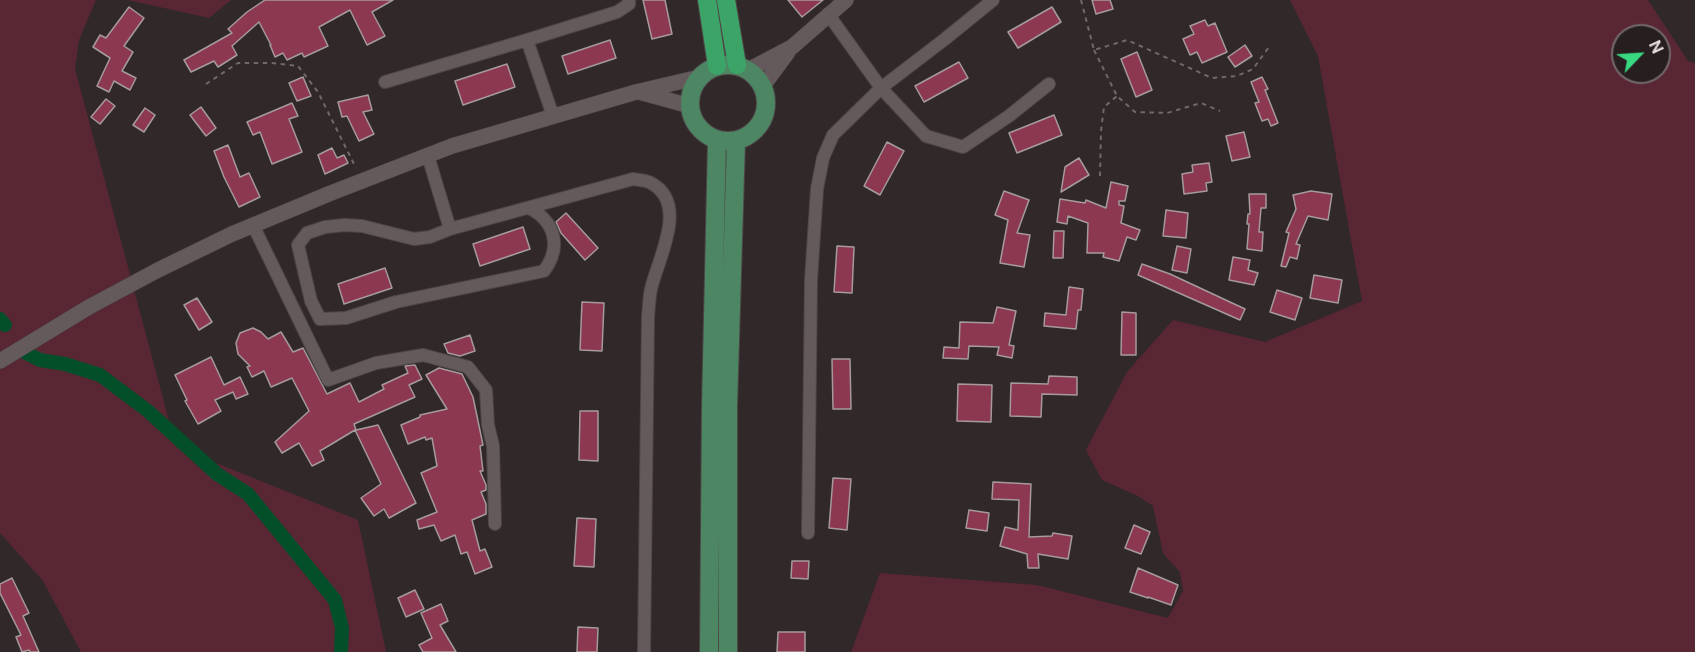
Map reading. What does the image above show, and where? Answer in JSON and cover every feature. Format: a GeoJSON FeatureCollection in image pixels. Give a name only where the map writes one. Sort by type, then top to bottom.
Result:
{"type":"FeatureCollection","features":[{"type":"Feature","properties":{"kind":"highway"},"geometry":{"type":"LineString","coordinates":[[707,0],[717,66]]}},
{"type":"Feature","properties":{"kind":"highway"},"geometry":{"type":"LineString","coordinates":[[726,0],[743,68]]}},
{"type":"Feature","properties":{"kind":"main road"},"geometry":{"type":"LineString","coordinates":[[717,66],[743,68],[757,77],[763,86],[767,103],[763,120],[752,134],[736,141],[717,140],[701,131],[692,115],[690,96],[700,77],[708,70],[717,66]]}},
{"type":"Feature","properties":{"kind":"main road"},"geometry":{"type":"LineString","coordinates":[[708,652],[717,140]]}},
{"type":"Feature","properties":{"kind":"main road"},"geometry":{"type":"LineString","coordinates":[[728,652],[728,407],[736,141]]}},
{"type":"Feature","properties":{"kind":"street"},"geometry":{"type":"LineString","coordinates":[[385,81],[616,12],[629,4],[628,0]]}},
{"type":"Feature","properties":{"kind":"street"},"geometry":{"type":"LineString","coordinates":[[763,86],[792,47],[846,0]]}},
{"type":"Feature","properties":{"kind":"street"},"geometry":{"type":"LineString","coordinates":[[808,533],[811,280],[817,189],[823,158],[833,135],[882,88],[993,0]]}},
{"type":"Feature","properties":{"kind":"street"},"geometry":{"type":"LineString","coordinates":[[828,15],[882,88],[926,136],[963,147],[1009,116],[1049,84]]}},
{"type":"Feature","properties":{"kind":"street"},"geometry":{"type":"LineString","coordinates":[[527,40],[553,116]]}},
{"type":"Feature","properties":{"kind":"street"},"geometry":{"type":"LineString","coordinates":[[743,68],[792,47]]}},
{"type":"Feature","properties":{"kind":"street"},"geometry":{"type":"LineString","coordinates":[[0,361],[89,307],[158,270],[253,225],[363,180],[452,146],[636,92],[700,77]]}},
{"type":"Feature","properties":{"kind":"street"},"geometry":{"type":"LineString","coordinates":[[636,92],[690,106]]}},
{"type":"Feature","properties":{"kind":"street"},"geometry":{"type":"LineString","coordinates":[[428,156],[450,229]]}},
{"type":"Feature","properties":{"kind":"street"},"geometry":{"type":"LineString","coordinates":[[529,208],[540,214],[550,229],[555,248],[551,261],[544,271],[396,302],[346,318],[320,319],[311,301],[298,245],[307,233],[325,227],[362,226],[414,239],[430,237],[450,229],[633,179],[650,182],[663,193],[669,208],[670,227],[651,288],[648,317],[644,652]]}},
{"type":"Feature","properties":{"kind":"street"},"geometry":{"type":"LineString","coordinates":[[253,225],[328,380],[376,363],[423,355],[468,366],[486,390],[488,425],[493,446],[495,524]]}},
{"type":"Feature","properties":{"kind":"path"},"geometry":{"type":"LineString","coordinates":[[1081,0],[1094,50],[1117,96],[1135,112],[1167,113],[1201,103],[1220,111]]}},
{"type":"Feature","properties":{"kind":"path"},"geometry":{"type":"LineString","coordinates":[[1094,50],[1127,40],[1212,78],[1237,76],[1254,69],[1269,47]]}},
{"type":"Feature","properties":{"kind":"path"},"geometry":{"type":"LineString","coordinates":[[206,84],[238,63],[298,66],[318,92],[363,180]]}},
{"type":"Feature","properties":{"kind":"path"},"geometry":{"type":"LineString","coordinates":[[1100,176],[1104,107],[1117,96]]}},
{"type":"Feature","properties":{"kind":"shaded area"},"geometry":{"type":"Polygon","coordinates":[[[0,0],[96,0],[79,40],[75,69],[176,447],[358,520],[386,652],[81,652],[43,581],[0,533],[0,0]]]}},
{"type":"Feature","properties":{"kind":"shaded area"},"geometry":{"type":"Polygon","coordinates":[[[128,0],[231,0],[209,18],[128,0]]]}},
{"type":"Feature","properties":{"kind":"shaded area"},"geometry":{"type":"Polygon","coordinates":[[[1290,0],[1648,0],[1664,24],[1611,24],[1611,84],[1671,84],[1671,35],[1688,61],[1695,63],[1695,652],[851,652],[880,573],[1037,585],[1168,618],[1183,591],[1180,572],[1163,553],[1153,506],[1138,496],[1102,480],[1086,450],[1127,372],[1173,320],[1265,342],[1362,301],[1318,56],[1290,0]]]}},
{"type":"Feature","properties":{"kind":"building"},"geometry":{"type":"Polygon","coordinates":[[[265,0],[393,0],[372,12],[385,36],[367,45],[350,10],[319,27],[328,46],[304,57],[302,53],[287,60],[283,53],[275,57],[259,22],[232,46],[237,55],[218,67],[214,61],[191,72],[184,60],[232,33],[228,29],[265,0]]]}},
{"type":"Feature","properties":{"kind":"building"},"geometry":{"type":"Polygon","coordinates":[[[643,0],[665,0],[672,34],[652,39],[643,0]]]}},
{"type":"Feature","properties":{"kind":"building"},"geometry":{"type":"Polygon","coordinates":[[[788,0],[823,0],[802,17],[788,0]]]}},
{"type":"Feature","properties":{"kind":"building"},"geometry":{"type":"Polygon","coordinates":[[[1092,0],[1110,0],[1113,9],[1096,14],[1092,0]]]}},
{"type":"Feature","properties":{"kind":"building"},"geometry":{"type":"Polygon","coordinates":[[[129,7],[144,18],[124,46],[133,52],[122,71],[136,78],[130,90],[114,81],[109,92],[97,86],[110,58],[93,47],[100,35],[106,38],[129,7]]]}},
{"type":"Feature","properties":{"kind":"building"},"geometry":{"type":"Polygon","coordinates":[[[1052,7],[1061,22],[1018,48],[1008,32],[1052,7]]]}},
{"type":"Feature","properties":{"kind":"building"},"geometry":{"type":"Polygon","coordinates":[[[1205,20],[1208,26],[1215,23],[1227,52],[1202,63],[1197,52],[1190,55],[1183,39],[1194,34],[1190,26],[1205,20]]]}},
{"type":"Feature","properties":{"kind":"building"},"geometry":{"type":"Polygon","coordinates":[[[610,40],[616,58],[568,74],[562,56],[610,40]]]}},
{"type":"Feature","properties":{"kind":"building"},"geometry":{"type":"Polygon","coordinates":[[[1245,45],[1252,56],[1235,67],[1228,57],[1245,45]]]}},
{"type":"Feature","properties":{"kind":"building"},"geometry":{"type":"Polygon","coordinates":[[[1137,52],[1152,90],[1136,97],[1121,59],[1137,52]]]}},
{"type":"Feature","properties":{"kind":"building"},"geometry":{"type":"Polygon","coordinates":[[[959,62],[968,78],[924,102],[915,86],[959,62]]]}},
{"type":"Feature","properties":{"kind":"building"},"geometry":{"type":"Polygon","coordinates":[[[507,64],[515,87],[463,105],[455,81],[507,64]]]}},
{"type":"Feature","properties":{"kind":"building"},"geometry":{"type":"Polygon","coordinates":[[[303,77],[311,96],[297,101],[289,83],[303,77]]]}},
{"type":"Feature","properties":{"kind":"building"},"geometry":{"type":"Polygon","coordinates":[[[1262,77],[1278,123],[1271,126],[1268,119],[1262,121],[1255,103],[1259,102],[1251,82],[1262,77]]]}},
{"type":"Feature","properties":{"kind":"building"},"geometry":{"type":"Polygon","coordinates":[[[368,95],[372,110],[363,112],[374,134],[359,141],[347,116],[342,117],[338,102],[368,95]]]}},
{"type":"Feature","properties":{"kind":"building"},"geometry":{"type":"Polygon","coordinates":[[[106,99],[115,106],[100,124],[91,117],[106,99]]]}},
{"type":"Feature","properties":{"kind":"building"},"geometry":{"type":"Polygon","coordinates":[[[292,103],[298,116],[289,119],[302,152],[272,164],[260,132],[253,135],[247,122],[292,103]]]}},
{"type":"Feature","properties":{"kind":"building"},"geometry":{"type":"Polygon","coordinates":[[[201,107],[216,128],[206,136],[190,115],[201,107]]]}},
{"type":"Feature","properties":{"kind":"building"},"geometry":{"type":"Polygon","coordinates":[[[145,108],[155,115],[144,132],[133,125],[145,108]]]}},
{"type":"Feature","properties":{"kind":"building"},"geometry":{"type":"Polygon","coordinates":[[[1054,115],[1062,135],[1017,153],[1009,133],[1054,115]]]}},
{"type":"Feature","properties":{"kind":"building"},"geometry":{"type":"Polygon","coordinates":[[[1244,132],[1250,157],[1232,161],[1226,136],[1244,132]]]}},
{"type":"Feature","properties":{"kind":"building"},"geometry":{"type":"Polygon","coordinates":[[[887,142],[904,151],[880,195],[864,186],[887,142]]]}},
{"type":"Feature","properties":{"kind":"building"},"geometry":{"type":"Polygon","coordinates":[[[228,145],[240,177],[249,173],[260,197],[239,207],[214,151],[228,145]]]}},
{"type":"Feature","properties":{"kind":"building"},"geometry":{"type":"Polygon","coordinates":[[[332,148],[337,158],[344,155],[348,163],[325,174],[318,155],[332,148]]]}},
{"type":"Feature","properties":{"kind":"building"},"geometry":{"type":"Polygon","coordinates":[[[1079,158],[1089,175],[1061,192],[1065,167],[1079,158]]]}},
{"type":"Feature","properties":{"kind":"building"},"geometry":{"type":"Polygon","coordinates":[[[1209,163],[1212,182],[1206,183],[1207,191],[1184,194],[1182,174],[1193,172],[1192,165],[1209,163]]]}},
{"type":"Feature","properties":{"kind":"building"},"geometry":{"type":"Polygon","coordinates":[[[1111,182],[1128,186],[1125,201],[1119,201],[1119,205],[1124,206],[1121,223],[1140,230],[1136,240],[1127,237],[1119,261],[1103,257],[1104,253],[1087,253],[1088,223],[1068,216],[1067,224],[1057,222],[1060,199],[1085,203],[1086,200],[1106,208],[1111,182]]]}},
{"type":"Feature","properties":{"kind":"building"},"geometry":{"type":"Polygon","coordinates":[[[1004,191],[1029,200],[1017,233],[1030,235],[1024,267],[1000,263],[1008,220],[995,215],[1004,191]]]}},
{"type":"Feature","properties":{"kind":"building"},"geometry":{"type":"Polygon","coordinates":[[[1311,191],[1332,194],[1328,220],[1308,216],[1296,244],[1300,245],[1297,259],[1290,257],[1286,267],[1281,266],[1289,233],[1286,232],[1296,209],[1293,195],[1311,191]]]}},
{"type":"Feature","properties":{"kind":"building"},"geometry":{"type":"Polygon","coordinates":[[[1249,194],[1266,194],[1266,208],[1261,208],[1259,232],[1263,232],[1262,251],[1247,249],[1249,194]]]}},
{"type":"Feature","properties":{"kind":"building"},"geometry":{"type":"Polygon","coordinates":[[[1166,210],[1188,213],[1186,238],[1163,236],[1166,210]]]}},
{"type":"Feature","properties":{"kind":"building"},"geometry":{"type":"Polygon","coordinates":[[[566,213],[598,248],[585,260],[561,233],[556,222],[566,213]]]}},
{"type":"Feature","properties":{"kind":"building"},"geometry":{"type":"Polygon","coordinates":[[[523,227],[530,249],[480,266],[473,244],[523,227]]]}},
{"type":"Feature","properties":{"kind":"building"},"geometry":{"type":"Polygon","coordinates":[[[1054,231],[1064,231],[1063,258],[1053,258],[1054,231]]]}},
{"type":"Feature","properties":{"kind":"building"},"geometry":{"type":"Polygon","coordinates":[[[837,246],[854,247],[852,293],[834,292],[837,246]]]}},
{"type":"Feature","properties":{"kind":"building"},"geometry":{"type":"Polygon","coordinates":[[[1177,246],[1191,249],[1187,273],[1172,270],[1177,246]]]}},
{"type":"Feature","properties":{"kind":"building"},"geometry":{"type":"Polygon","coordinates":[[[1233,257],[1250,260],[1248,270],[1258,273],[1254,285],[1229,280],[1233,257]]]}},
{"type":"Feature","properties":{"kind":"building"},"geometry":{"type":"Polygon","coordinates":[[[1142,264],[1170,274],[1245,309],[1240,320],[1138,275],[1142,264]]]}},
{"type":"Feature","properties":{"kind":"building"},"geometry":{"type":"Polygon","coordinates":[[[385,268],[392,288],[344,304],[338,284],[385,268]]]}},
{"type":"Feature","properties":{"kind":"building"},"geometry":{"type":"Polygon","coordinates":[[[1314,275],[1342,280],[1338,303],[1310,298],[1314,275]]]}},
{"type":"Feature","properties":{"kind":"building"},"geometry":{"type":"Polygon","coordinates":[[[1069,287],[1083,289],[1076,329],[1044,326],[1045,313],[1066,315],[1069,287]]]}},
{"type":"Feature","properties":{"kind":"building"},"geometry":{"type":"Polygon","coordinates":[[[1277,290],[1302,298],[1295,320],[1270,312],[1277,290]]]}},
{"type":"Feature","properties":{"kind":"building"},"geometry":{"type":"Polygon","coordinates":[[[197,298],[212,322],[199,330],[184,305],[197,298]]]}},
{"type":"Feature","properties":{"kind":"building"},"geometry":{"type":"Polygon","coordinates":[[[582,302],[604,303],[602,351],[580,350],[582,302]]]}},
{"type":"Feature","properties":{"kind":"building"},"geometry":{"type":"Polygon","coordinates":[[[997,307],[1016,311],[1009,345],[1014,346],[1012,358],[997,355],[999,347],[969,346],[968,359],[943,358],[944,347],[959,348],[960,322],[993,323],[997,307]]]}},
{"type":"Feature","properties":{"kind":"building"},"geometry":{"type":"Polygon","coordinates":[[[1122,312],[1136,313],[1136,355],[1121,355],[1122,312]]]}},
{"type":"Feature","properties":{"kind":"building"},"geometry":{"type":"Polygon","coordinates":[[[253,328],[268,339],[281,332],[293,352],[303,348],[327,394],[350,383],[359,402],[384,389],[382,385],[408,373],[405,366],[415,365],[422,379],[409,385],[415,397],[354,424],[356,430],[378,425],[416,503],[389,518],[384,509],[374,516],[361,498],[381,484],[355,430],[320,451],[324,460],[312,466],[299,443],[282,453],[275,442],[309,411],[292,378],[271,387],[264,371],[252,377],[247,367],[250,366],[238,354],[236,343],[240,333],[253,328]]]}},
{"type":"Feature","properties":{"kind":"building"},"geometry":{"type":"Polygon","coordinates":[[[470,335],[475,351],[460,356],[448,353],[444,344],[470,335]]]}},
{"type":"Feature","properties":{"kind":"building"},"geometry":{"type":"Polygon","coordinates":[[[211,357],[224,385],[240,377],[248,394],[236,399],[233,392],[215,400],[221,411],[198,424],[185,401],[187,400],[175,375],[211,357]]]}},
{"type":"Feature","properties":{"kind":"building"},"geometry":{"type":"Polygon","coordinates":[[[832,359],[850,359],[851,409],[833,409],[832,359]]]}},
{"type":"Feature","properties":{"kind":"building"},"geometry":{"type":"Polygon","coordinates":[[[439,368],[462,374],[473,397],[483,445],[480,446],[483,471],[480,471],[486,485],[486,490],[481,492],[486,504],[486,514],[472,520],[480,551],[485,549],[492,567],[475,574],[467,552],[461,554],[455,535],[441,541],[434,525],[419,529],[417,520],[437,512],[421,473],[437,466],[432,438],[426,440],[425,437],[408,444],[401,425],[420,415],[447,409],[426,375],[439,368]]]}},
{"type":"Feature","properties":{"kind":"building"},"geometry":{"type":"Polygon","coordinates":[[[1049,376],[1077,377],[1077,395],[1042,394],[1041,417],[1010,416],[1011,383],[1048,384],[1049,376]]]}},
{"type":"Feature","properties":{"kind":"building"},"geometry":{"type":"Polygon","coordinates":[[[958,384],[992,385],[991,422],[957,421],[958,384]]]}},
{"type":"Feature","properties":{"kind":"building"},"geometry":{"type":"Polygon","coordinates":[[[580,411],[598,411],[598,461],[579,460],[580,411]]]}},
{"type":"Feature","properties":{"kind":"building"},"geometry":{"type":"Polygon","coordinates":[[[833,478],[851,479],[847,530],[829,528],[833,478]]]}},
{"type":"Feature","properties":{"kind":"building"},"geometry":{"type":"Polygon","coordinates":[[[993,482],[1031,484],[1029,537],[1052,536],[1053,533],[1072,536],[1068,559],[1038,554],[1039,568],[1028,568],[1027,554],[1000,546],[1005,527],[1018,530],[1019,500],[992,499],[993,482]]]}},
{"type":"Feature","properties":{"kind":"building"},"geometry":{"type":"Polygon","coordinates":[[[969,510],[989,513],[987,531],[966,528],[969,510]]]}},
{"type":"Feature","properties":{"kind":"building"},"geometry":{"type":"Polygon","coordinates":[[[577,518],[596,519],[594,567],[574,566],[577,518]]]}},
{"type":"Feature","properties":{"kind":"building"},"geometry":{"type":"Polygon","coordinates":[[[1134,525],[1150,532],[1141,554],[1125,548],[1134,525]]]}},
{"type":"Feature","properties":{"kind":"building"},"geometry":{"type":"Polygon","coordinates":[[[792,561],[809,561],[808,579],[791,578],[792,561]]]}},
{"type":"Feature","properties":{"kind":"building"},"geometry":{"type":"Polygon","coordinates":[[[1138,568],[1178,585],[1171,605],[1130,592],[1138,568]]]}},
{"type":"Feature","properties":{"kind":"building"},"geometry":{"type":"Polygon","coordinates":[[[12,578],[29,613],[23,616],[39,652],[29,650],[22,652],[16,637],[21,635],[0,593],[0,584],[12,578]]]}},
{"type":"Feature","properties":{"kind":"building"},"geometry":{"type":"Polygon","coordinates":[[[415,590],[424,609],[406,617],[398,598],[415,590]]]}},
{"type":"Feature","properties":{"kind":"building"},"geometry":{"type":"Polygon","coordinates":[[[441,604],[448,621],[440,625],[456,652],[423,652],[419,645],[432,638],[421,613],[441,604]]]}},
{"type":"Feature","properties":{"kind":"building"},"geometry":{"type":"Polygon","coordinates":[[[578,627],[598,628],[597,652],[577,652],[578,627]]]}},
{"type":"Feature","properties":{"kind":"building"},"geometry":{"type":"Polygon","coordinates":[[[778,632],[805,632],[805,652],[777,652],[778,632]]]}},
{"type":"Feature","properties":{"kind":"waterway"},"geometry":{"type":"LineString","coordinates":[[0,319],[5,325]]}},
{"type":"Feature","properties":{"kind":"waterway"},"geometry":{"type":"LineString","coordinates":[[26,353],[40,360],[65,364],[100,375],[148,411],[217,474],[248,494],[335,600],[342,628],[341,652]]}}]}
